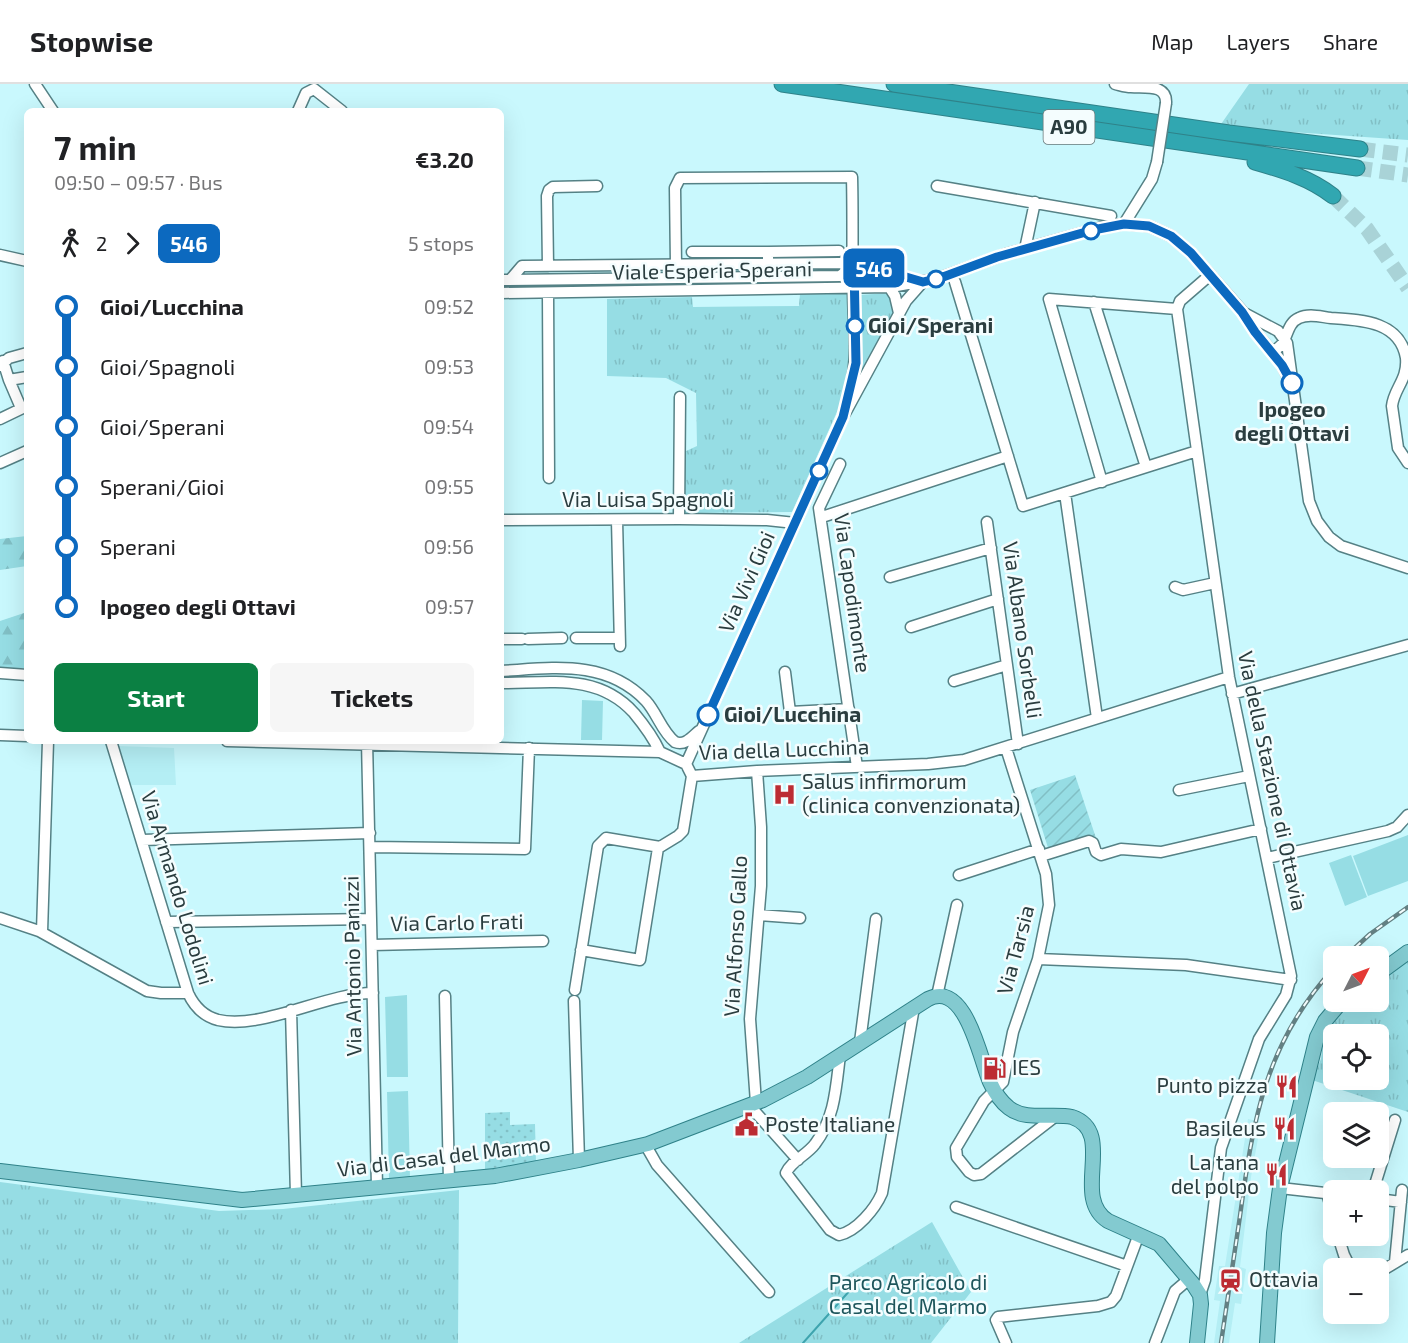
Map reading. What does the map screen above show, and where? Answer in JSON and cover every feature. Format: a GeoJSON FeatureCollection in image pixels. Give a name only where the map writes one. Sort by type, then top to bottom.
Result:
{"type":"FeatureCollection","features":[{"type":"Feature","properties":{"kind":"highway","name":"A90"},"geometry":{"type":"LineString","coordinates":[[782,84],[1357,168]]}},
{"type":"Feature","properties":{"kind":"highway","name":"A90"},"geometry":{"type":"LineString","coordinates":[[894,84],[1229,133],[1360,149]]}},
{"type":"Feature","properties":{"kind":"highway"},"geometry":{"type":"LineString","coordinates":[[1209,148],[1292,173],[1311,181],[1333,196]]}},
{"type":"Feature","properties":{"kind":"main road"},"geometry":{"type":"LineString","coordinates":[[1389,966],[1408,952]]}},
{"type":"Feature","properties":{"kind":"main road","name":"Via di Casal del Marmo"},"geometry":{"type":"LineString","coordinates":[[0,1171],[236,1200],[504,1175],[645,1144],[752,1104],[791,1086],[914,1007],[937,996]]}},
{"type":"Feature","properties":{"kind":"main road"},"geometry":{"type":"LineString","coordinates":[[937,996],[952,1000],[965,1013],[995,1090],[1005,1105],[1016,1113],[1057,1115],[1079,1120],[1090,1133],[1093,1153],[1092,1197],[1097,1211],[1108,1221],[1159,1244],[1189,1278],[1200,1296],[1201,1309],[1197,1343]]}},
{"type":"Feature","properties":{"kind":"main road"},"geometry":{"type":"LineString","coordinates":[[1267,1343],[1273,1242],[1280,1188],[1317,1037],[1333,1012]]}},
{"type":"Feature","properties":{"kind":"street"},"geometry":{"type":"LineString","coordinates":[[35,84],[51,108]]}},
{"type":"Feature","properties":{"kind":"street"},"geometry":{"type":"LineString","coordinates":[[1115,84],[1129,87],[1158,87],[1166,96],[1157,162],[1152,178],[1124,224]]}},
{"type":"Feature","properties":{"kind":"street"},"geometry":{"type":"LineString","coordinates":[[299,108],[305,95],[312,89],[318,91],[338,108]]}},
{"type":"Feature","properties":{"kind":"street","name":"Via Vivi Gioi"},"geometry":{"type":"LineString","coordinates":[[676,265],[675,188],[678,180],[683,177],[852,177],[856,363],[843,417]]}},
{"type":"Feature","properties":{"kind":"street"},"geometry":{"type":"LineString","coordinates":[[548,266],[548,191],[555,187],[597,186]]}},
{"type":"Feature","properties":{"kind":"street"},"geometry":{"type":"LineString","coordinates":[[937,186],[1111,216]]}},
{"type":"Feature","properties":{"kind":"street"},"geometry":{"type":"LineString","coordinates":[[1025,249],[1035,202]]}},
{"type":"Feature","properties":{"kind":"street","name":"Viale Esperia Sperani"},"geometry":{"type":"LineString","coordinates":[[504,293],[891,287],[923,282],[1025,249],[1124,224],[1144,225],[1163,231],[1191,253],[1242,312]]}},
{"type":"Feature","properties":{"kind":"street"},"geometry":{"type":"LineString","coordinates":[[692,252],[839,251]]}},
{"type":"Feature","properties":{"kind":"street"},"geometry":{"type":"LineString","coordinates":[[768,252],[768,264]]}},
{"type":"Feature","properties":{"kind":"street"},"geometry":{"type":"LineString","coordinates":[[768,252],[768,264]]}},
{"type":"Feature","properties":{"kind":"street"},"geometry":{"type":"LineString","coordinates":[[0,255],[24,262]]}},
{"type":"Feature","properties":{"kind":"street","name":"Viale Esperia Sperani"},"geometry":{"type":"LineString","coordinates":[[506,280],[522,266],[715,266],[840,263],[878,269],[923,282]]}},
{"type":"Feature","properties":{"kind":"street"},"geometry":{"type":"LineString","coordinates":[[640,266],[630,279],[640,291]]}},
{"type":"Feature","properties":{"kind":"street"},"geometry":{"type":"LineString","coordinates":[[715,266],[728,278],[715,291]]}},
{"type":"Feature","properties":{"kind":"street","name":"Viale Esperia Sperani"},"geometry":{"type":"LineString","coordinates":[[506,280],[840,276],[854,266]]}},
{"type":"Feature","properties":{"kind":"street"},"geometry":{"type":"LineString","coordinates":[[878,269],[898,301],[899,313]]}},
{"type":"Feature","properties":{"kind":"street"},"geometry":{"type":"LineString","coordinates":[[1101,482],[1049,299],[1177,309],[1182,298],[1210,275]]}},
{"type":"Feature","properties":{"kind":"street"},"geometry":{"type":"LineString","coordinates":[[840,276],[853,288]]}},
{"type":"Feature","properties":{"kind":"street"},"geometry":{"type":"LineString","coordinates":[[793,277],[806,290]]}},
{"type":"Feature","properties":{"kind":"street"},"geometry":{"type":"LineString","coordinates":[[506,280],[524,293]]}},
{"type":"Feature","properties":{"kind":"street","name":"Via Vivi Gioi"},"geometry":{"type":"LineString","coordinates":[[686,764],[843,417],[899,313],[912,293],[923,282]]}},
{"type":"Feature","properties":{"kind":"street"},"geometry":{"type":"LineString","coordinates":[[955,282],[1023,506],[1197,451]]}},
{"type":"Feature","properties":{"kind":"street"},"geometry":{"type":"LineString","coordinates":[[548,293],[549,478]]}},
{"type":"Feature","properties":{"kind":"street"},"geometry":{"type":"LineString","coordinates":[[1094,302],[1146,467]]}},
{"type":"Feature","properties":{"kind":"street","name":"Via della Stazione di Ottavia"},"geometry":{"type":"LineString","coordinates":[[1177,309],[1229,677],[1291,970],[1291,980]]}},
{"type":"Feature","properties":{"kind":"street"},"geometry":{"type":"LineString","coordinates":[[1242,312],[1282,334],[1285,340],[1290,357],[1309,501],[1320,527],[1332,540],[1344,548],[1408,568]]}},
{"type":"Feature","properties":{"kind":"street"},"geometry":{"type":"LineString","coordinates":[[1242,312],[1282,365],[1292,383]]}},
{"type":"Feature","properties":{"kind":"street"},"geometry":{"type":"LineString","coordinates":[[1271,351],[1280,348],[1293,323],[1301,317],[1308,316],[1364,321],[1383,327],[1395,335],[1403,349],[1406,367],[1404,379],[1393,399],[1392,406],[1398,448],[1408,463]]}},
{"type":"Feature","properties":{"kind":"street"},"geometry":{"type":"LineString","coordinates":[[1262,341],[1266,333],[1274,329]]}},
{"type":"Feature","properties":{"kind":"street"},"geometry":{"type":"LineString","coordinates":[[0,419],[24,407],[2,364],[9,358],[24,355]]}},
{"type":"Feature","properties":{"kind":"street"},"geometry":{"type":"LineString","coordinates":[[9,380],[24,378]]}},
{"type":"Feature","properties":{"kind":"street"},"geometry":{"type":"LineString","coordinates":[[679,519],[680,397]]}},
{"type":"Feature","properties":{"kind":"street"},"geometry":{"type":"LineString","coordinates":[[0,463],[24,452]]}},
{"type":"Feature","properties":{"kind":"street"},"geometry":{"type":"LineString","coordinates":[[822,517],[1008,456]]}},
{"type":"Feature","properties":{"kind":"street","name":"Via Capodimonte"},"geometry":{"type":"LineString","coordinates":[[840,464],[819,508],[857,767]]}},
{"type":"Feature","properties":{"kind":"street"},"geometry":{"type":"LineString","coordinates":[[1065,493],[1097,718]]}},
{"type":"Feature","properties":{"kind":"street"},"geometry":{"type":"LineString","coordinates":[[576,638],[620,642],[617,519]]}},
{"type":"Feature","properties":{"kind":"street","name":"Via Luisa Spagnoli"},"geometry":{"type":"LineString","coordinates":[[504,520],[767,520],[795,524]]}},
{"type":"Feature","properties":{"kind":"street","name":"Via Albano Sorbelli"},"geometry":{"type":"LineString","coordinates":[[987,522],[1018,744]]}},
{"type":"Feature","properties":{"kind":"street"},"geometry":{"type":"LineString","coordinates":[[890,577],[991,548]]}},
{"type":"Feature","properties":{"kind":"street"},"geometry":{"type":"LineString","coordinates":[[1174,587],[1184,590],[1215,583]]}},
{"type":"Feature","properties":{"kind":"street"},"geometry":{"type":"LineString","coordinates":[[910,627],[998,599]]}},
{"type":"Feature","properties":{"kind":"street"},"geometry":{"type":"LineString","coordinates":[[504,639],[562,638]]}},
{"type":"Feature","properties":{"kind":"street"},"geometry":{"type":"LineString","coordinates":[[1232,694],[1408,645]]}},
{"type":"Feature","properties":{"kind":"street"},"geometry":{"type":"LineString","coordinates":[[954,681],[1007,665]]}},
{"type":"Feature","properties":{"kind":"street"},"geometry":{"type":"LineString","coordinates":[[504,671],[555,666],[608,676],[625,684],[645,700],[675,742],[685,743],[702,729]]}},
{"type":"Feature","properties":{"kind":"street"},"geometry":{"type":"LineString","coordinates":[[785,672],[790,712],[849,709]]}},
{"type":"Feature","properties":{"kind":"street"},"geometry":{"type":"LineString","coordinates":[[0,673],[24,675]]}},
{"type":"Feature","properties":{"kind":"street","name":"Via della Lucchina"},"geometry":{"type":"LineString","coordinates":[[400,744],[660,752],[686,764],[692,776],[928,764],[960,761],[1006,748],[1229,677]]}},
{"type":"Feature","properties":{"kind":"street"},"geometry":{"type":"LineString","coordinates":[[504,682],[581,684],[595,687],[615,696],[643,724],[660,752]]}},
{"type":"Feature","properties":{"kind":"street"},"geometry":{"type":"LineString","coordinates":[[615,696],[625,684]]}},
{"type":"Feature","properties":{"kind":"street"},"geometry":{"type":"LineString","coordinates":[[0,735],[24,736]]}},
{"type":"Feature","properties":{"kind":"street"},"geometry":{"type":"LineString","coordinates":[[42,932],[48,744]]}},
{"type":"Feature","properties":{"kind":"street","name":"Via Armando Lodolini"},"geometry":{"type":"LineString","coordinates":[[112,744],[188,993],[200,1010],[220,1020],[252,1020],[349,996],[373,993]]}},
{"type":"Feature","properties":{"kind":"street","name":"Via Antonio Panizzi"},"geometry":{"type":"LineString","coordinates":[[368,744],[377,1187]]}},
{"type":"Feature","properties":{"kind":"street"},"geometry":{"type":"LineString","coordinates":[[370,846],[525,849],[529,748]]}},
{"type":"Feature","properties":{"kind":"street","name":"Via Tarsia"},"geometry":{"type":"LineString","coordinates":[[1006,748],[1040,852],[1048,882],[1049,905],[1038,959],[1013,1032],[1004,1080],[1001,1086],[984,1101],[956,1148],[959,1160],[973,1174],[984,1172],[1057,1115]]}},
{"type":"Feature","properties":{"kind":"street","name":"Via Alfonso Gallo"},"geometry":{"type":"LineString","coordinates":[[752,1104],[750,1019],[761,886],[761,826],[757,771]]}},
{"type":"Feature","properties":{"kind":"street"},"geometry":{"type":"LineString","coordinates":[[579,1160],[574,995],[597,848],[606,838],[658,848],[682,832],[692,776]]}},
{"type":"Feature","properties":{"kind":"street"},"geometry":{"type":"LineString","coordinates":[[1179,790],[1249,776]]}},
{"type":"Feature","properties":{"kind":"street"},"geometry":{"type":"LineString","coordinates":[[1267,858],[1388,831],[1408,815]]}},
{"type":"Feature","properties":{"kind":"street"},"geometry":{"type":"LineString","coordinates":[[959,874],[1089,841],[1101,855],[1121,849],[1161,852],[1261,830]]}},
{"type":"Feature","properties":{"kind":"street"},"geometry":{"type":"LineString","coordinates":[[142,840],[370,833]]}},
{"type":"Feature","properties":{"kind":"street"},"geometry":{"type":"LineString","coordinates":[[581,950],[640,960],[658,848]]}},
{"type":"Feature","properties":{"kind":"street"},"geometry":{"type":"LineString","coordinates":[[937,996],[957,905]]}},
{"type":"Feature","properties":{"kind":"street"},"geometry":{"type":"LineString","coordinates":[[759,915],[800,918]]}},
{"type":"Feature","properties":{"kind":"street"},"geometry":{"type":"LineString","coordinates":[[0,918],[42,932],[147,991],[188,993]]}},
{"type":"Feature","properties":{"kind":"street"},"geometry":{"type":"LineString","coordinates":[[166,922],[371,919]]}},
{"type":"Feature","properties":{"kind":"street"},"geometry":{"type":"LineString","coordinates":[[860,1042],[876,919]]}},
{"type":"Feature","properties":{"kind":"street","name":"Via Carlo Frati"},"geometry":{"type":"LineString","coordinates":[[372,945],[543,941]]}},
{"type":"Feature","properties":{"kind":"street"},"geometry":{"type":"LineString","coordinates":[[1038,959],[1186,965],[1291,980],[1284,998],[1259,1039],[1221,1148],[1205,1280],[1200,1296]]}},
{"type":"Feature","properties":{"kind":"street"},"geometry":{"type":"LineString","coordinates":[[446,996],[449,1181]]}},
{"type":"Feature","properties":{"kind":"street"},"geometry":{"type":"LineString","coordinates":[[840,1055],[835,1098],[829,1119],[815,1145],[788,1169],[786,1176],[834,1233],[842,1235],[872,1210],[882,1193],[914,1007]]}},
{"type":"Feature","properties":{"kind":"street"},"geometry":{"type":"LineString","coordinates":[[291,1010],[296,1195]]}},
{"type":"Feature","properties":{"kind":"street"},"geometry":{"type":"LineString","coordinates":[[752,1104],[798,1160]]}},
{"type":"Feature","properties":{"kind":"street"},"geometry":{"type":"LineString","coordinates":[[1376,1180],[1395,1120]]}},
{"type":"Feature","properties":{"kind":"street"},"geometry":{"type":"LineString","coordinates":[[645,1144],[652,1159],[769,1292]]}},
{"type":"Feature","properties":{"kind":"street"},"geometry":{"type":"LineString","coordinates":[[1280,1188],[1323,1193]]}},
{"type":"Feature","properties":{"kind":"street"},"geometry":{"type":"LineString","coordinates":[[1395,1262],[1402,1190]]}},
{"type":"Feature","properties":{"kind":"street"},"geometry":{"type":"LineString","coordinates":[[1389,1200],[1401,1202]]}},
{"type":"Feature","properties":{"kind":"street"},"geometry":{"type":"LineString","coordinates":[[956,1207],[1127,1266]]}},
{"type":"Feature","properties":{"kind":"street"},"geometry":{"type":"LineString","coordinates":[[1006,1343],[996,1320],[1000,1317],[1107,1304],[1116,1296],[1138,1234]]}},
{"type":"Feature","properties":{"kind":"street"},"geometry":{"type":"LineString","coordinates":[[1389,1266],[1408,1255]]}},
{"type":"Feature","properties":{"kind":"street"},"geometry":{"type":"LineString","coordinates":[[1155,1343],[1175,1291],[1189,1278]]}},
{"type":"Feature","properties":{"kind":"shaded area"},"geometry":{"type":"Polygon","coordinates":[[[118,746],[174,748],[176,785],[128,785],[118,746]]]}},
{"type":"Feature","properties":{"kind":"shaded area"},"geometry":{"type":"Polygon","coordinates":[[[1248,1119],[1261,1122],[1251,1177],[1240,1267],[1246,1269],[1241,1304],[1235,1303],[1229,1343],[1214,1343],[1220,1301],[1214,1300],[1219,1266],[1225,1266],[1248,1119]]]}},
{"type":"Feature","properties":{"kind":"green space"},"geometry":{"type":"Polygon","coordinates":[[[1249,84],[1408,84],[1408,140],[1219,127],[1249,84]]]}},
{"type":"Feature","properties":{"kind":"green space"},"geometry":{"type":"Polygon","coordinates":[[[889,293],[895,310],[866,371],[859,371],[862,351],[859,295],[889,293]]]}},
{"type":"Feature","properties":{"kind":"green space"},"geometry":{"type":"Polygon","coordinates":[[[800,294],[847,294],[853,351],[845,394],[792,512],[683,513],[684,452],[697,446],[696,393],[666,378],[607,376],[607,299],[692,297],[693,307],[799,306],[800,294]]]}},
{"type":"Feature","properties":{"kind":"green space"},"geometry":{"type":"Polygon","coordinates":[[[24,536],[24,566],[0,570],[0,539],[24,536]]]}},
{"type":"Feature","properties":{"kind":"green space"},"geometry":{"type":"Polygon","coordinates":[[[24,613],[24,668],[0,668],[0,621],[24,613]]]}},
{"type":"Feature","properties":{"kind":"green space"},"geometry":{"type":"Polygon","coordinates":[[[582,700],[603,701],[602,740],[581,740],[582,700]]]}},
{"type":"Feature","properties":{"kind":"green space"},"geometry":{"type":"Polygon","coordinates":[[[1075,775],[1096,838],[1049,851],[1030,790],[1075,775]]]}},
{"type":"Feature","properties":{"kind":"green space"},"geometry":{"type":"Polygon","coordinates":[[[1408,835],[1408,881],[1368,896],[1353,856],[1408,835]]]}},
{"type":"Feature","properties":{"kind":"green space"},"geometry":{"type":"Polygon","coordinates":[[[1351,855],[1367,897],[1345,906],[1329,863],[1351,855]]]}},
{"type":"Feature","properties":{"kind":"green space"},"geometry":{"type":"Polygon","coordinates":[[[1408,961],[1408,1112],[1389,1106],[1389,1102],[1378,1102],[1342,1090],[1389,1090],[1389,1024],[1330,1024],[1339,1012],[1389,1012],[1389,975],[1408,961]]]}},
{"type":"Feature","properties":{"kind":"green space"},"geometry":{"type":"Polygon","coordinates":[[[407,995],[408,1077],[387,1077],[385,997],[407,995]]]}},
{"type":"Feature","properties":{"kind":"green space"},"geometry":{"type":"Polygon","coordinates":[[[1323,1043],[1323,1084],[1312,1080],[1321,1059],[1323,1043]]]}},
{"type":"Feature","properties":{"kind":"green space"},"geometry":{"type":"Polygon","coordinates":[[[408,1091],[410,1179],[389,1179],[387,1092],[408,1091]]]}},
{"type":"Feature","properties":{"kind":"green space"},"geometry":{"type":"Polygon","coordinates":[[[510,1112],[510,1125],[535,1124],[536,1164],[485,1173],[485,1113],[510,1112]]]}},
{"type":"Feature","properties":{"kind":"green space"},"geometry":{"type":"Polygon","coordinates":[[[0,1182],[219,1211],[283,1209],[459,1190],[458,1343],[0,1343],[0,1182]]]}},
{"type":"Feature","properties":{"kind":"green space","name":"Parco Agricolo di Casal del Marmo"},"geometry":{"type":"Polygon","coordinates":[[[932,1222],[971,1292],[931,1343],[739,1343],[932,1222]]]}},
{"type":"Feature","properties":{"kind":"waterway"},"geometry":{"type":"LineString","coordinates":[[803,1343],[860,1279]]}},
{"type":"Feature","properties":{"kind":"tunnel"},"geometry":{"type":"LineString","coordinates":[[1360,149],[1408,155]]}},
{"type":"Feature","properties":{"kind":"tunnel"},"geometry":{"type":"LineString","coordinates":[[1357,168],[1408,175]]}},
{"type":"Feature","properties":{"kind":"tunnel"},"geometry":{"type":"LineString","coordinates":[[1333,196],[1367,229],[1408,288]]}},
{"type":"Feature","properties":{"kind":"railway"},"geometry":{"type":"LineString","coordinates":[[1357,946],[1408,907]]}},
{"type":"Feature","properties":{"kind":"railway"},"geometry":{"type":"LineString","coordinates":[[1221,1343],[1250,1147],[1257,1115],[1277,1054],[1292,1025],[1323,981]]}},
{"type":"Feature","properties":{"kind":"bus line","name":"546"},"geometry":{"type":"LineString","coordinates":[[708,715],[843,417],[856,363],[854,266],[872,267],[923,282],[997,257],[1111,225],[1140,224],[1154,227],[1171,236],[1191,253],[1242,312],[1282,365],[1292,383]]}},
{"type":"Feature","properties":{"kind":"place","name":"Gioi/Sperani"},"geometry":{"type":"Point","coordinates":[855,326]}},
{"type":"Feature","properties":{"kind":"place","name":"Ipogeo degli Ottavi"},"geometry":{"type":"Point","coordinates":[1292,383]}},
{"type":"Feature","properties":{"kind":"place","name":"Gioi/Lucchina"},"geometry":{"type":"Point","coordinates":[708,715]}},
{"type":"Feature","properties":{"kind":"place","name":"Salus infirmorum (clinica convenzionata)"},"geometry":{"type":"Point","coordinates":[784,794]}},
{"type":"Feature","properties":{"kind":"place","name":"IES"},"geometry":{"type":"Point","coordinates":[994,1068]}},
{"type":"Feature","properties":{"kind":"place","name":"Punto pizza"},"geometry":{"type":"Point","coordinates":[1286,1086]}},
{"type":"Feature","properties":{"kind":"place","name":"Poste Italiane"},"geometry":{"type":"Point","coordinates":[747,1125]}},
{"type":"Feature","properties":{"kind":"place","name":"Basileus"},"geometry":{"type":"Point","coordinates":[1284,1129]}},
{"type":"Feature","properties":{"kind":"place","name":"La tana del polpo"},"geometry":{"type":"Point","coordinates":[1277,1175]}},
{"type":"Feature","properties":{"kind":"place","name":"Ottavia"},"geometry":{"type":"Point","coordinates":[1231,1280]}}]}
